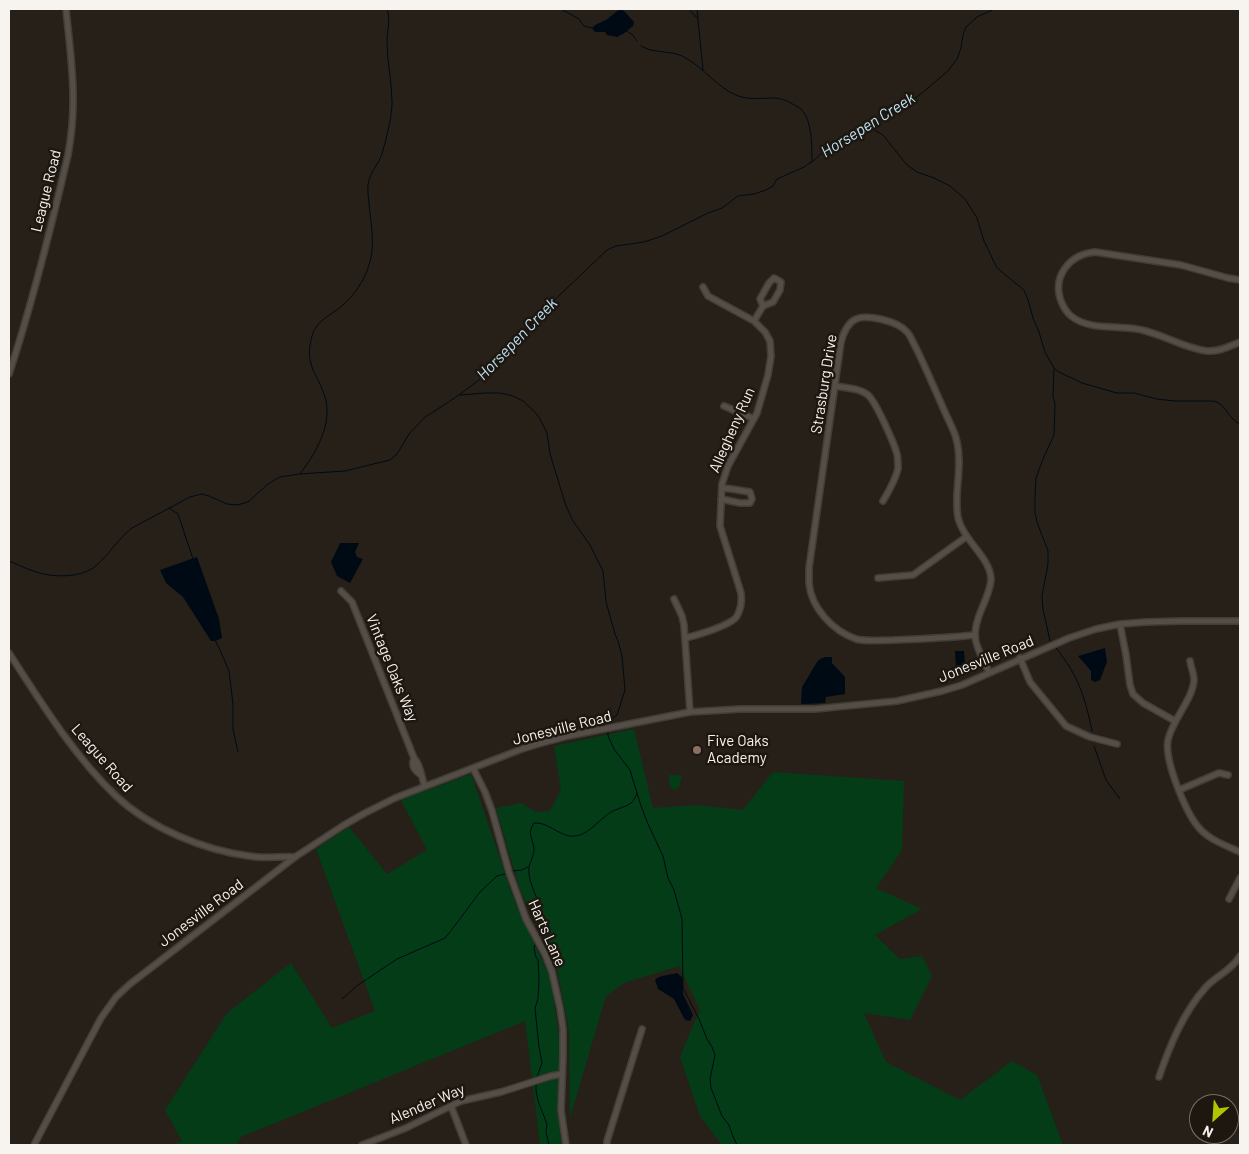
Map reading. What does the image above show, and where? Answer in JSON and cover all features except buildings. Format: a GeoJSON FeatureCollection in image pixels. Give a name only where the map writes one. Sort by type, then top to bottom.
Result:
{"type":"FeatureCollection","features":[{"type":"Feature","properties":{"kind":"street","name":"League Road"},"geometry":{"type":"LineString","coordinates":[[9,374],[58,199],[72,131],[73,97],[66,9]]}},
{"type":"Feature","properties":{"kind":"street"},"geometry":{"type":"LineString","coordinates":[[1240,280],[1181,265],[1095,252],[1083,254],[1070,262],[1062,272],[1059,285],[1063,306],[1071,316],[1085,324],[1111,328],[1140,329],[1188,346],[1209,351],[1226,348],[1240,342]]}},
{"type":"Feature","properties":{"kind":"street"},"geometry":{"type":"LineString","coordinates":[[754,321],[763,306],[773,302],[780,290],[781,282],[774,278],[760,299],[763,306]]}},
{"type":"Feature","properties":{"kind":"street","name":"Allegheny Run"},"geometry":{"type":"LineString","coordinates":[[686,638],[730,622],[736,618],[742,603],[741,593],[720,526],[722,484],[728,466],[757,413],[772,356],[770,341],[765,332],[754,321],[708,296],[703,288]]}},
{"type":"Feature","properties":{"kind":"street","name":"Strasburg Drive"},"geometry":{"type":"LineString","coordinates":[[870,316],[889,321],[908,332],[922,359],[957,440],[959,461],[956,512],[959,523],[966,537],[990,570],[991,580],[988,595],[978,619],[974,635],[934,639],[856,639],[834,627],[815,603],[809,585],[809,568],[835,386],[844,330],[853,321],[861,317],[870,316]]}},
{"type":"Feature","properties":{"kind":"street"},"geometry":{"type":"LineString","coordinates":[[835,386],[856,389],[867,394],[873,400],[888,430],[898,455],[898,468],[883,501]]}},
{"type":"Feature","properties":{"kind":"street"},"geometry":{"type":"LineString","coordinates":[[724,406],[754,419]]}},
{"type":"Feature","properties":{"kind":"street"},"geometry":{"type":"LineString","coordinates":[[721,499],[740,503],[750,503],[752,499],[750,492],[722,488]]}},
{"type":"Feature","properties":{"kind":"street"},"geometry":{"type":"LineString","coordinates":[[878,578],[913,575],[966,537]]}},
{"type":"Feature","properties":{"kind":"street","name":"Vintage Oaks Way"},"geometry":{"type":"LineString","coordinates":[[341,591],[352,602],[414,758],[421,768],[421,775],[425,786]]}},
{"type":"Feature","properties":{"kind":"street"},"geometry":{"type":"LineString","coordinates":[[674,599],[682,616],[686,638],[690,712]]}},
{"type":"Feature","properties":{"kind":"street","name":"Jonesville Road"},"geometry":{"type":"LineString","coordinates":[[34,1145],[93,1033],[116,997],[159,961],[295,857],[365,813],[395,798],[538,744],[599,730],[690,712],[740,708],[815,709],[876,704],[911,698],[962,685],[1069,638],[1120,624],[1182,620],[1240,621]]}},
{"type":"Feature","properties":{"kind":"street"},"geometry":{"type":"LineString","coordinates":[[1120,624],[1133,694],[1143,703],[1175,720]]}},
{"type":"Feature","properties":{"kind":"street"},"geometry":{"type":"LineString","coordinates":[[974,635],[978,649],[989,672]]}},
{"type":"Feature","properties":{"kind":"street","name":"League Road"},"geometry":{"type":"LineString","coordinates":[[9,653],[78,753],[115,795],[131,809],[179,836],[223,851],[262,858],[295,857]]}},
{"type":"Feature","properties":{"kind":"street"},"geometry":{"type":"LineString","coordinates":[[1020,658],[1030,682],[1066,726],[1090,737],[1117,744]]}},
{"type":"Feature","properties":{"kind":"street"},"geometry":{"type":"LineString","coordinates":[[1190,661],[1194,682],[1191,692],[1175,720],[1168,740],[1169,765],[1191,817],[1201,830],[1215,840],[1240,852]]}},
{"type":"Feature","properties":{"kind":"street","name":"Harts Lane"},"geometry":{"type":"LineString","coordinates":[[473,768],[492,811],[509,872],[526,918],[545,954],[552,972],[563,1029],[561,1110],[566,1145]]}},
{"type":"Feature","properties":{"kind":"street"},"geometry":{"type":"LineString","coordinates":[[1179,790],[1219,773],[1228,775]]}},
{"type":"Feature","properties":{"kind":"street"},"geometry":{"type":"LineString","coordinates":[[1229,899],[1240,878]]}},
{"type":"Feature","properties":{"kind":"street"},"geometry":{"type":"LineString","coordinates":[[1159,1077],[1166,1056],[1188,1010],[1209,984],[1231,968],[1240,956]]}},
{"type":"Feature","properties":{"kind":"street"},"geometry":{"type":"LineString","coordinates":[[606,1145],[642,1029]]}},
{"type":"Feature","properties":{"kind":"street","name":"Alender Way"},"geometry":{"type":"LineString","coordinates":[[362,1145],[406,1128],[470,1098],[501,1092],[562,1074]]}},
{"type":"Feature","properties":{"kind":"street"},"geometry":{"type":"LineString","coordinates":[[451,1106],[466,1145]]}},
{"type":"Feature","properties":{"kind":"green space"},"geometry":{"type":"Polygon","coordinates":[[[634,729],[653,808],[698,805],[743,810],[773,772],[904,781],[902,850],[876,888],[922,909],[875,935],[900,959],[922,956],[932,976],[910,1020],[864,1013],[886,1062],[960,1100],[1012,1061],[1037,1075],[1063,1145],[722,1145],[700,1116],[680,1057],[700,1010],[679,966],[624,983],[606,996],[570,1118],[569,1030],[555,959],[520,890],[496,808],[522,803],[535,812],[550,811],[561,790],[554,746],[634,729]]]}},
{"type":"Feature","properties":{"kind":"green space"},"geometry":{"type":"Polygon","coordinates":[[[471,774],[516,905],[551,979],[560,1044],[559,1070],[532,1078],[525,1021],[241,1137],[236,1145],[171,1145],[182,1141],[165,1110],[227,1013],[291,963],[332,1028],[375,1011],[316,849],[349,827],[387,874],[427,850],[401,800],[471,774]]]}},
{"type":"Feature","properties":{"kind":"green space"},"geometry":{"type":"Polygon","coordinates":[[[669,775],[682,775],[679,787],[674,790],[670,786],[669,775]]]}},
{"type":"Feature","properties":{"kind":"green space"},"geometry":{"type":"Polygon","coordinates":[[[558,1078],[558,1111],[562,1145],[540,1145],[533,1086],[558,1078]]]}},
{"type":"Feature","properties":{"kind":"shaded area"},"geometry":{"type":"Polygon","coordinates":[[[620,9],[634,22],[633,26],[617,37],[607,35],[605,32],[595,32],[592,28],[595,25],[606,20],[620,9]]]}},
{"type":"Feature","properties":{"kind":"shaded area"},"geometry":{"type":"Polygon","coordinates":[[[340,543],[359,543],[355,552],[357,557],[363,559],[350,583],[337,576],[331,562],[340,543]]]}},
{"type":"Feature","properties":{"kind":"shaded area"},"geometry":{"type":"Polygon","coordinates":[[[197,557],[219,619],[222,638],[215,641],[211,641],[183,597],[166,583],[160,570],[197,557]]]}},
{"type":"Feature","properties":{"kind":"shaded area"},"geometry":{"type":"Polygon","coordinates":[[[1105,648],[1107,662],[1100,680],[1095,682],[1091,680],[1091,671],[1078,656],[1105,648]]]}},
{"type":"Feature","properties":{"kind":"shaded area"},"geometry":{"type":"Polygon","coordinates":[[[955,651],[964,651],[965,667],[956,668],[955,651]]]}},
{"type":"Feature","properties":{"kind":"shaded area"},"geometry":{"type":"Polygon","coordinates":[[[825,657],[832,657],[832,663],[845,677],[845,694],[826,697],[825,703],[801,704],[802,687],[817,662],[825,657]]]}},
{"type":"Feature","properties":{"kind":"shaded area"},"geometry":{"type":"Polygon","coordinates":[[[677,973],[683,978],[683,994],[693,1015],[690,1021],[685,1020],[674,999],[658,989],[655,980],[662,976],[677,973]]]}},
{"type":"Feature","properties":{"kind":"waterway"},"geometry":{"type":"LineString","coordinates":[[300,474],[322,438],[327,417],[325,397],[310,362],[312,336],[317,326],[343,305],[355,292],[364,278],[372,252],[368,185],[382,155],[392,107],[387,50],[389,21],[387,9]]}},
{"type":"Feature","properties":{"kind":"waterway"},"geometry":{"type":"LineString","coordinates":[[561,9],[579,19],[584,26],[592,28]]}},
{"type":"Feature","properties":{"kind":"waterway"},"geometry":{"type":"LineString","coordinates":[[689,9],[697,18]]}},
{"type":"Feature","properties":{"kind":"waterway"},"geometry":{"type":"LineString","coordinates":[[697,9],[703,70]]}},
{"type":"Feature","properties":{"kind":"waterway","name":"Horsepen Creek"},"geometry":{"type":"LineString","coordinates":[[9,561],[33,571],[49,575],[68,576],[80,574],[97,565],[132,528],[190,497],[202,494],[227,504],[237,505],[248,502],[268,484],[280,477],[345,471],[390,460],[397,454],[409,434],[424,418],[479,380],[510,349],[544,310],[607,250],[616,246],[644,242],[662,236],[722,208],[738,196],[766,190],[773,186],[777,179],[811,163],[823,152],[910,102],[948,71],[957,59],[966,27],[977,17],[994,9]]}},
{"type":"Feature","properties":{"kind":"waterway"},"geometry":{"type":"LineString","coordinates":[[626,31],[632,34],[637,41]]}},
{"type":"Feature","properties":{"kind":"waterway"},"geometry":{"type":"LineString","coordinates":[[641,46],[651,50],[672,53],[690,60],[723,88],[738,96],[780,99],[801,109],[809,126],[812,161]]}},
{"type":"Feature","properties":{"kind":"waterway"},"geometry":{"type":"LineString","coordinates":[[869,127],[883,135],[907,165],[917,172],[950,186],[965,199],[977,218],[984,241],[997,268],[1024,290],[1045,352],[1054,368],[1082,383],[1117,393],[1134,393],[1175,401],[1214,401],[1221,405],[1240,424]]}},
{"type":"Feature","properties":{"kind":"waterway"},"geometry":{"type":"LineString","coordinates":[[1050,641],[1042,596],[1048,564],[1048,551],[1037,522],[1035,496],[1036,478],[1054,435],[1054,369]]}},
{"type":"Feature","properties":{"kind":"waterway"},"geometry":{"type":"LineString","coordinates":[[460,395],[500,393],[513,396],[523,401],[534,411],[547,433],[550,454],[566,506],[573,521],[590,545],[603,571],[606,602],[622,656],[625,690],[617,715],[607,722],[607,727]]}},
{"type":"Feature","properties":{"kind":"waterway"},"geometry":{"type":"LineString","coordinates":[[169,508],[178,514],[193,559]]}},
{"type":"Feature","properties":{"kind":"waterway"},"geometry":{"type":"LineString","coordinates":[[215,640],[229,671],[233,704],[233,729],[238,752]]}},
{"type":"Feature","properties":{"kind":"waterway"},"geometry":{"type":"LineString","coordinates":[[1056,648],[1064,658],[1080,687],[1092,731]]}},
{"type":"Feature","properties":{"kind":"waterway"},"geometry":{"type":"LineString","coordinates":[[608,731],[608,736],[614,749],[630,770],[641,806],[663,856],[668,878],[674,890],[682,919],[683,988],[715,1055],[710,1079],[711,1088],[722,1116],[729,1125],[737,1145]]}},
{"type":"Feature","properties":{"kind":"waterway"},"geometry":{"type":"LineString","coordinates":[[1094,746],[1106,780],[1120,799]]}},
{"type":"Feature","properties":{"kind":"waterway"},"geometry":{"type":"LineString","coordinates":[[539,937],[543,921],[529,870],[534,851],[530,833],[534,823],[544,824],[565,835],[576,836],[588,831],[613,811],[627,806],[634,800],[637,793]]}},
{"type":"Feature","properties":{"kind":"waterway"},"geometry":{"type":"LineString","coordinates":[[512,871],[528,867]]}},
{"type":"Feature","properties":{"kind":"waterway"},"geometry":{"type":"LineString","coordinates":[[342,999],[358,985],[397,959],[445,938],[480,892],[497,876],[505,874]]}},
{"type":"Feature","properties":{"kind":"waterway"},"geometry":{"type":"LineString","coordinates":[[535,945],[539,979],[538,999],[535,1008],[542,1063],[537,1077]]}},
{"type":"Feature","properties":{"kind":"waterway"},"geometry":{"type":"LineString","coordinates":[[536,1085],[538,1101],[547,1124],[546,1132],[549,1145]]}},
{"type":"Feature","properties":{"kind":"place","name":"Five Oaks Academy"},"geometry":{"type":"Point","coordinates":[697,750]}}]}
